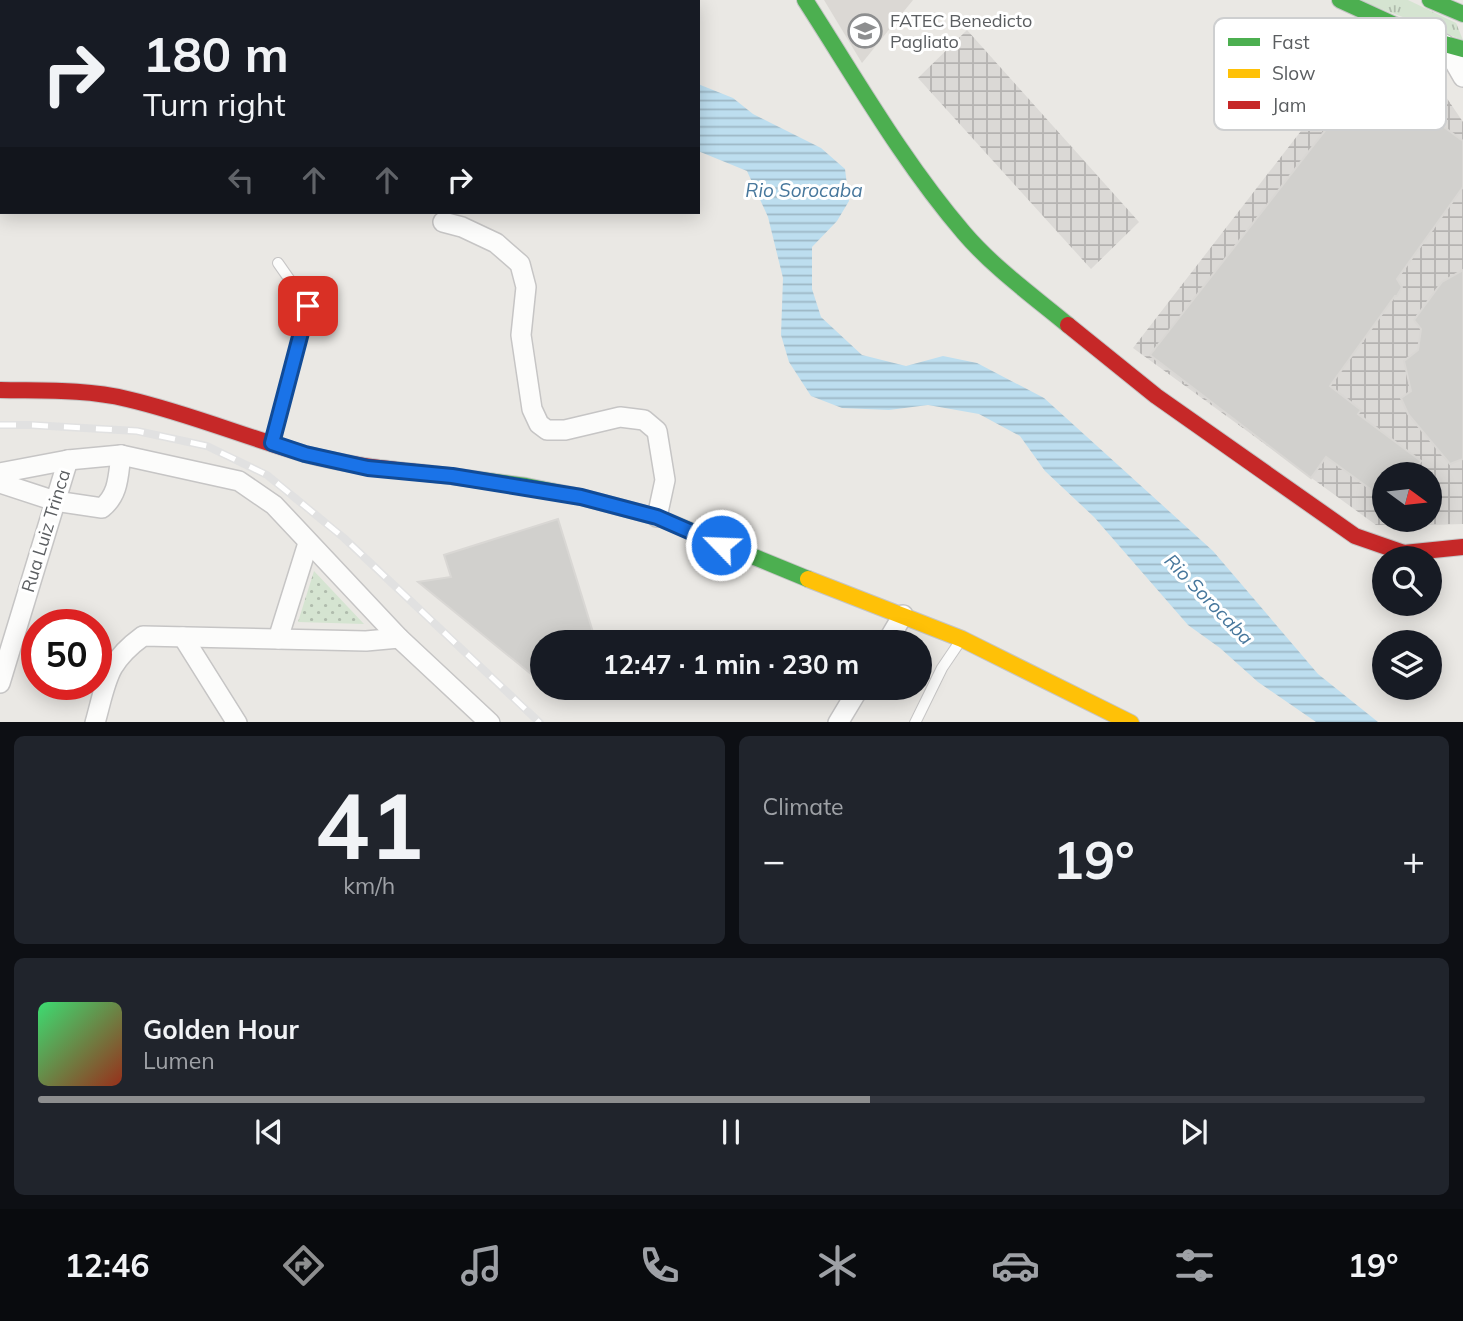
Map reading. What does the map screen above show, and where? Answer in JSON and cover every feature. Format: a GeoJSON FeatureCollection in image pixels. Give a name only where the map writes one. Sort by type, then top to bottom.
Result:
{"type":"FeatureCollection","features":[{"type":"Feature","properties":{"kind":"main road"},"geometry":{"type":"LineString","coordinates":[[806,0],[906,156],[965,234],[1013,281],[1156,396],[1355,537],[1404,552],[1463,547]]}},
{"type":"Feature","properties":{"kind":"main road"},"geometry":{"type":"LineString","coordinates":[[1339,0],[1379,18]]}},
{"type":"Feature","properties":{"kind":"main road"},"geometry":{"type":"LineString","coordinates":[[1436,3],[1463,14]]}},
{"type":"Feature","properties":{"kind":"main road"},"geometry":{"type":"LineString","coordinates":[[0,390],[78,392],[125,398],[196,417],[305,454],[368,468],[526,486],[657,517],[721,545],[962,639],[1129,722]]}},
{"type":"Feature","properties":{"kind":"street"},"geometry":{"type":"LineString","coordinates":[[1454,46],[1463,77]]}},
{"type":"Feature","properties":{"kind":"street"},"geometry":{"type":"LineString","coordinates":[[443,222],[462,227],[496,243],[520,264],[526,287],[522,335],[532,409],[539,424],[547,430],[565,430],[620,417],[644,420],[657,431],[665,480],[657,517]]}},
{"type":"Feature","properties":{"kind":"street"},"geometry":{"type":"LineString","coordinates":[[0,483],[55,502],[102,508],[112,500],[117,491],[121,455]]}},
{"type":"Feature","properties":{"kind":"street"},"geometry":{"type":"LineString","coordinates":[[0,472],[68,460],[121,455],[239,481],[274,505],[399,638],[489,722]]}},
{"type":"Feature","properties":{"kind":"street","name":"Rua Luiz Trinca"},"geometry":{"type":"LineString","coordinates":[[0,683],[68,460]]}},
{"type":"Feature","properties":{"kind":"street"},"geometry":{"type":"LineString","coordinates":[[278,639],[308,543]]}},
{"type":"Feature","properties":{"kind":"street"},"geometry":{"type":"LineString","coordinates":[[894,630],[903,615]]}},
{"type":"Feature","properties":{"kind":"street"},"geometry":{"type":"LineString","coordinates":[[95,722],[112,666],[124,650],[143,636],[366,640],[399,638]]}},
{"type":"Feature","properties":{"kind":"street"},"geometry":{"type":"LineString","coordinates":[[183,637],[236,722]]}},
{"type":"Feature","properties":{"kind":"street"},"geometry":{"type":"LineString","coordinates":[[839,722],[852,700]]}},
{"type":"Feature","properties":{"kind":"lane"},"geometry":{"type":"LineString","coordinates":[[272,443],[308,306],[278,263]]}},
{"type":"Feature","properties":{"kind":"lane"},"geometry":{"type":"LineString","coordinates":[[915,722],[942,668],[962,639]]}},
{"type":"Feature","properties":{"kind":"shaded area","name":"FATEC Benedicto Pagliato"},"geometry":{"type":"Polygon","coordinates":[[[824,0],[913,0],[862,63],[824,0]]]}},
{"type":"Feature","properties":{"kind":"shaded area"},"geometry":{"type":"Polygon","coordinates":[[[967,30],[1139,222],[1091,269],[918,78],[967,30]]]}},
{"type":"Feature","properties":{"kind":"shaded area"},"geometry":{"type":"Polygon","coordinates":[[[1446,97],[1463,122],[1463,524],[1442,524],[1442,462],[1372,462],[1372,522],[1133,348],[1302,130],[1446,130],[1446,97]]]}},
{"type":"Feature","properties":{"kind":"green space"},"geometry":{"type":"Polygon","coordinates":[[[1358,0],[1408,0],[1446,18],[1405,18],[1358,0]]]}},
{"type":"Feature","properties":{"kind":"green space"},"geometry":{"type":"Polygon","coordinates":[[[1446,18],[1456,23],[1463,40],[1446,34],[1446,18]]]}},
{"type":"Feature","properties":{"kind":"green space"},"geometry":{"type":"Polygon","coordinates":[[[314,571],[364,624],[298,622],[314,571]]]}},
{"type":"Feature","properties":{"kind":"water","name":"Rio Sorocaba"},"geometry":{"type":"Polygon","coordinates":[[[700,85],[733,98],[753,114],[821,148],[845,169],[849,201],[837,221],[812,247],[812,289],[821,317],[862,355],[906,366],[943,356],[977,363],[1044,398],[1213,551],[1318,674],[1378,722],[1316,722],[1258,682],[1220,648],[1188,625],[1094,517],[1045,471],[1020,436],[979,414],[928,405],[889,410],[842,408],[811,396],[789,362],[781,335],[783,278],[768,217],[747,171],[700,152],[700,85]]]}},
{"type":"Feature","properties":{"kind":"building"},"geometry":{"type":"Polygon","coordinates":[[[1446,129],[1463,141],[1463,187],[1397,279],[1402,287],[1397,296],[1330,386],[1361,410],[1358,414],[1421,461],[1372,462],[1372,490],[1326,457],[1311,478],[1150,355],[1326,130],[1446,129]]]}},
{"type":"Feature","properties":{"kind":"building"},"geometry":{"type":"Polygon","coordinates":[[[1463,270],[1463,459],[1450,464],[1408,414],[1401,398],[1411,391],[1404,361],[1418,350],[1421,329],[1414,320],[1442,282],[1463,270]]]}},
{"type":"Feature","properties":{"kind":"building"},"geometry":{"type":"Polygon","coordinates":[[[558,519],[592,630],[530,630],[530,673],[418,582],[451,577],[444,555],[558,519]]]}},
{"type":"Feature","properties":{"kind":"railway"},"geometry":{"type":"LineString","coordinates":[[0,425],[137,431],[207,446],[267,475],[344,538],[539,722]]}},
{"type":"Feature","properties":{"kind":"traffic: fast"},"geometry":{"type":"LineString","coordinates":[[805,0],[881,120],[942,206],[988,258],[1068,325]]}},
{"type":"Feature","properties":{"kind":"traffic: fast"},"geometry":{"type":"LineString","coordinates":[[1340,0],[1379,18]]}},
{"type":"Feature","properties":{"kind":"traffic: fast"},"geometry":{"type":"LineString","coordinates":[[1430,0],[1463,14]]}},
{"type":"Feature","properties":{"kind":"traffic: fast"},"geometry":{"type":"LineString","coordinates":[[1446,44],[1463,49]]}},
{"type":"Feature","properties":{"kind":"traffic: fast"},"geometry":{"type":"LineString","coordinates":[[458,477],[581,497],[657,517],[808,579]]}},
{"type":"Feature","properties":{"kind":"traffic: slow"},"geometry":{"type":"LineString","coordinates":[[808,579],[962,639],[1129,722]]}},
{"type":"Feature","properties":{"kind":"traffic: jam"},"geometry":{"type":"LineString","coordinates":[[1068,325],[1156,396],[1355,536],[1404,553],[1463,547]]}},
{"type":"Feature","properties":{"kind":"traffic: jam"},"geometry":{"type":"LineString","coordinates":[[0,390],[64,391],[111,396],[172,411],[324,459],[458,477]]}},
{"type":"Feature","properties":{"kind":"place","name":"FATEC Benedicto Pagliato"},"geometry":{"type":"Point","coordinates":[865,31]}},
{"type":"Feature","properties":{"kind":"route"},"geometry":{"type":"LineString","coordinates":[[308,306],[272,443],[305,454],[368,468],[526,486],[581,497],[657,517],[721,545]]}}]}
